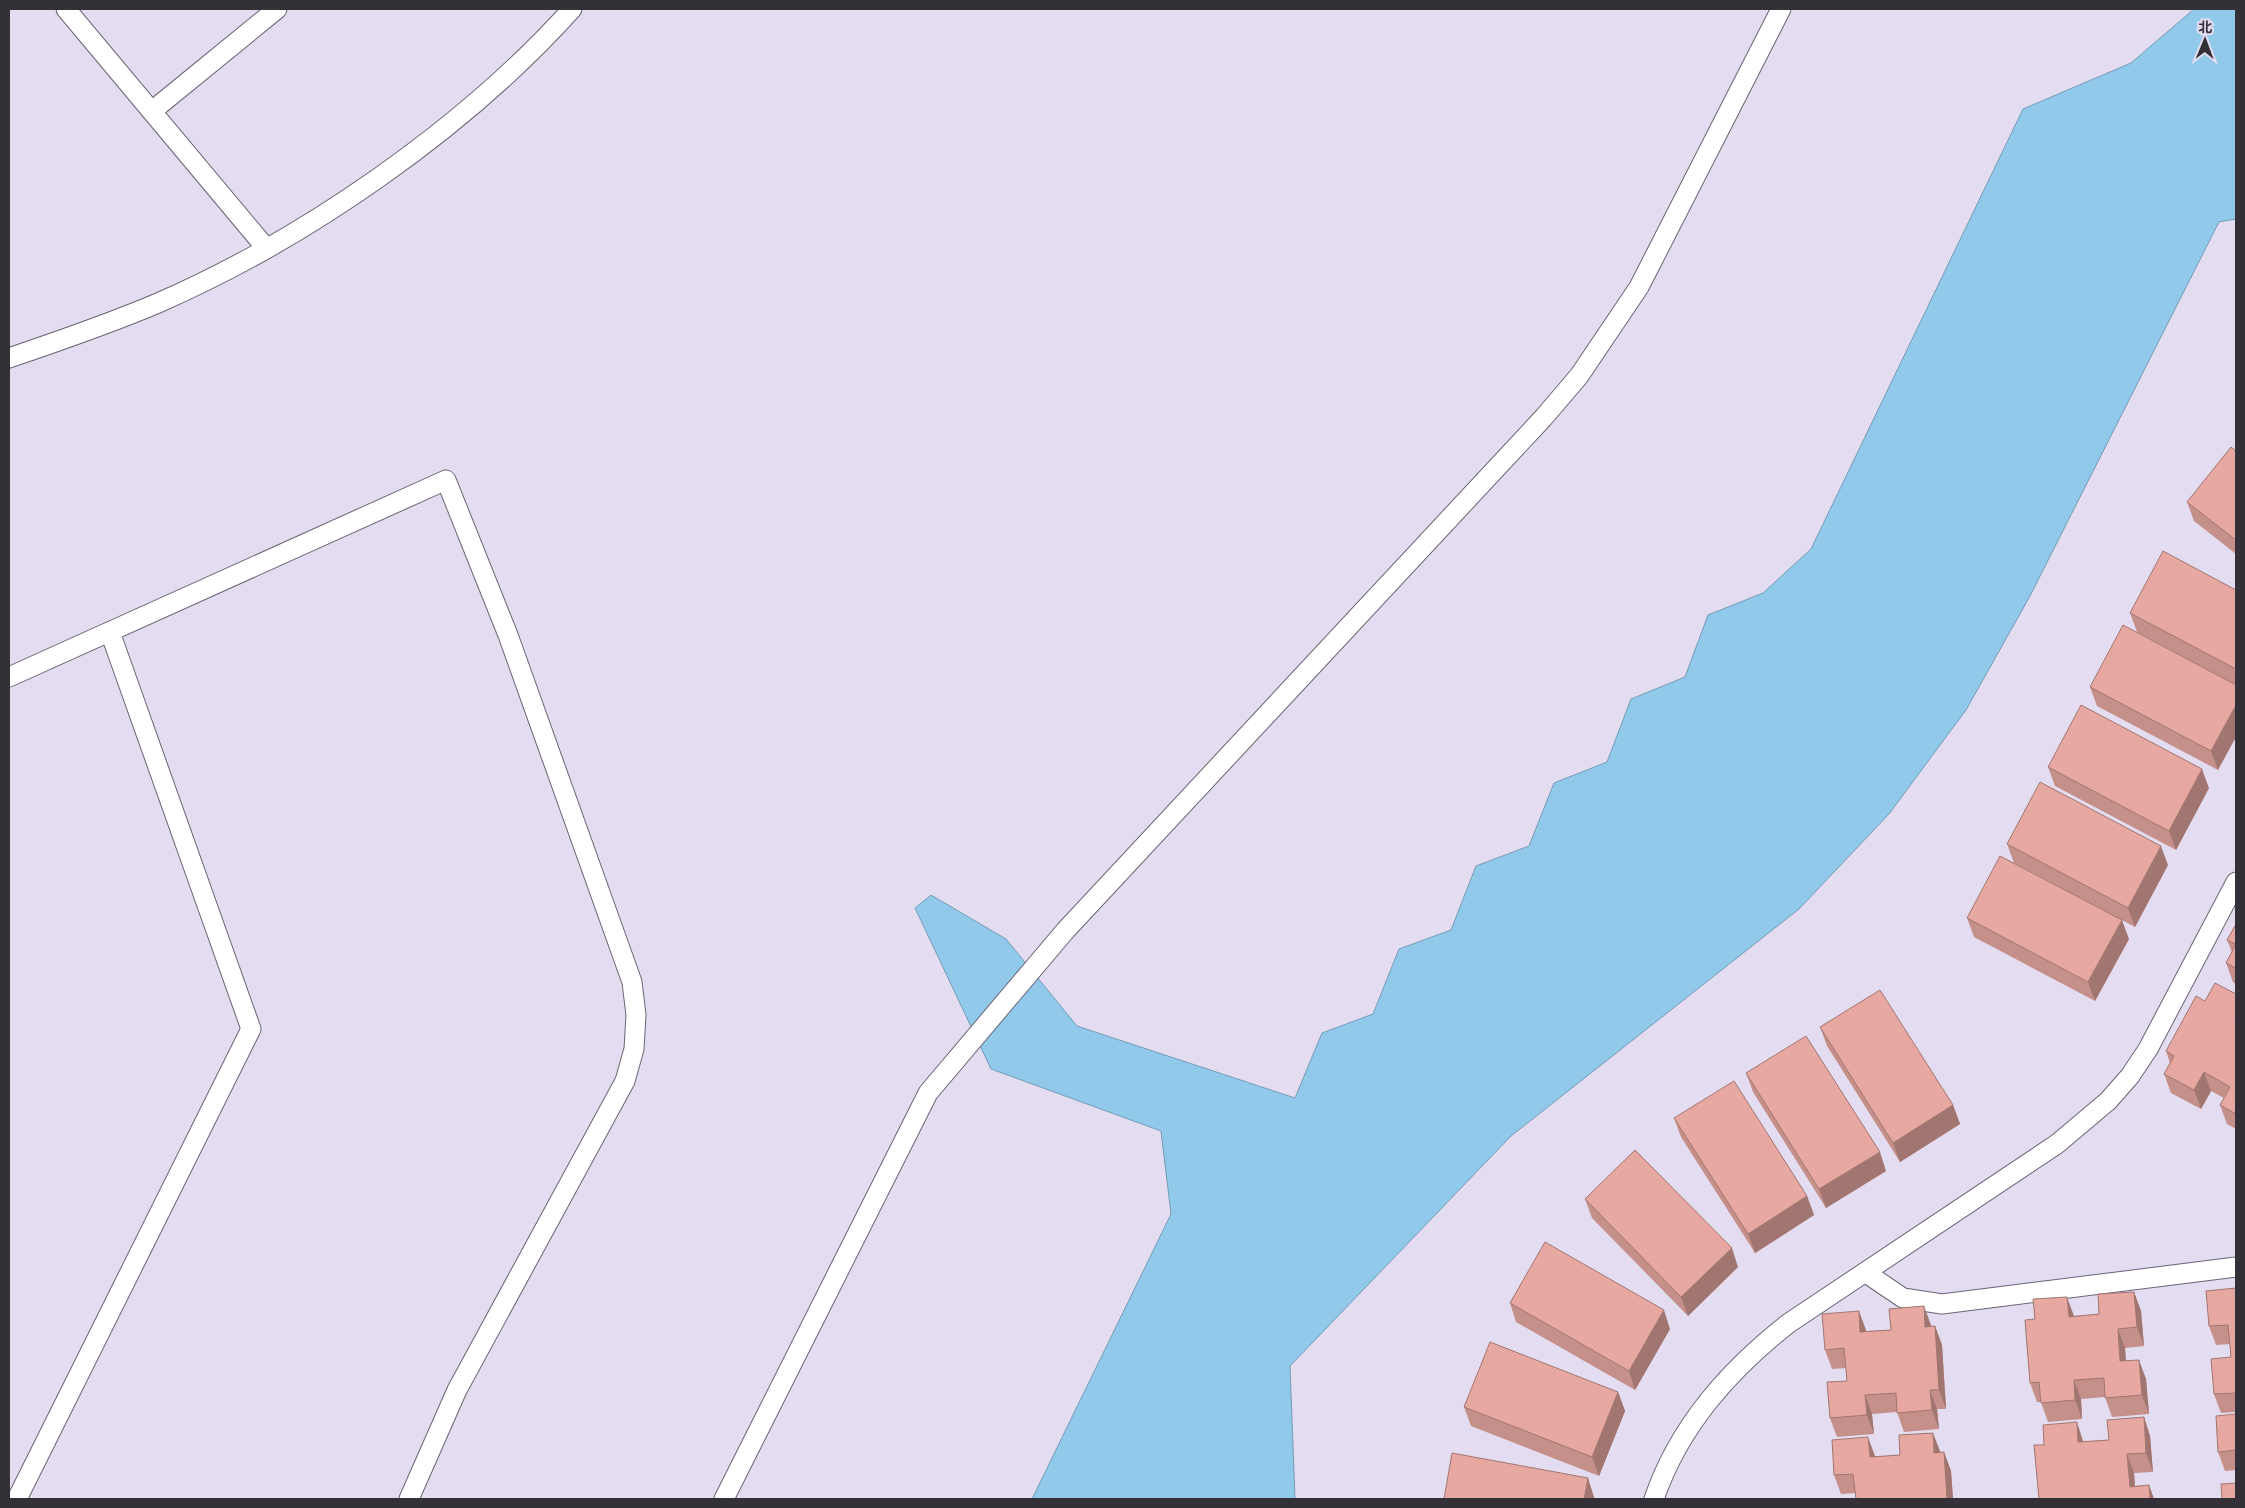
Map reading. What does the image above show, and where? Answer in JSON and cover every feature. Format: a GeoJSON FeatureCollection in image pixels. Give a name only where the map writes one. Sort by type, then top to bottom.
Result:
{"type":"FeatureCollection","features":[{"type":"Feature","properties":{"kind":"lane"},"geometry":{"type":"LineString","coordinates":[[66,9],[266,248]]}},
{"type":"Feature","properties":{"kind":"lane"},"geometry":{"type":"LineString","coordinates":[[152,112],[277,9]]}},
{"type":"Feature","properties":{"kind":"lane"},"geometry":{"type":"LineString","coordinates":[[9,358],[83,333],[159,302],[266,248],[305,226],[374,181],[439,131],[502,78],[572,9]]}},
{"type":"Feature","properties":{"kind":"lane"},"geometry":{"type":"LineString","coordinates":[[724,1499],[928,1093],[1065,931],[1544,417],[1579,376],[1639,287],[1781,9]]}},
{"type":"Feature","properties":{"kind":"lane"},"geometry":{"type":"LineString","coordinates":[[9,677],[446,480],[508,636],[632,982],[636,1016],[634,1049],[625,1081],[458,1390],[409,1499]]}},
{"type":"Feature","properties":{"kind":"lane"},"geometry":{"type":"LineString","coordinates":[[17,1499],[251,1029],[110,632]]}},
{"type":"Feature","properties":{"kind":"lane"},"geometry":{"type":"LineString","coordinates":[[1654,1499],[1675,1451],[1698,1414],[1724,1380],[1755,1350],[1788,1323],[1866,1273],[2057,1144],[2108,1101],[2130,1076],[2148,1049],[2236,882]]}},
{"type":"Feature","properties":{"kind":"lane"},"geometry":{"type":"LineString","coordinates":[[1866,1273],[1903,1298],[1942,1304],[2236,1267]]}},
{"type":"Feature","properties":{"kind":"water"},"geometry":{"type":"Polygon","coordinates":[[[2194,9],[2236,9],[2236,219],[2219,222],[2030,596],[1966,710],[1889,814],[1799,909],[1511,1136],[1290,1366],[1295,1499],[1032,1499],[1171,1214],[1161,1131],[991,1069],[915,908],[931,895],[1006,939],[1077,1026],[1295,1098],[1322,1033],[1373,1014],[1399,949],[1451,930],[1476,866],[1529,846],[1554,783],[1607,762],[1631,699],[1685,677],[1708,615],[1763,593],[1811,549],[2023,109],[2131,63],[2194,9]]]}},
{"type":"Feature","properties":{"kind":"building"},"geometry":{"type":"Polygon","coordinates":[[[2231,447],[2236,451],[2236,540],[2187,502],[2231,447]]]}},
{"type":"Feature","properties":{"kind":"building"},"geometry":{"type":"Polygon","coordinates":[[[2163,551],[2236,590],[2236,669],[2130,613],[2163,551]]]}},
{"type":"Feature","properties":{"kind":"building"},"geometry":{"type":"Polygon","coordinates":[[[2123,625],[2236,685],[2236,705],[2211,751],[2090,687],[2123,625]]]}},
{"type":"Feature","properties":{"kind":"building"},"geometry":{"type":"Polygon","coordinates":[[[2081,705],[2202,769],[2169,831],[2048,767],[2081,705]]]}},
{"type":"Feature","properties":{"kind":"building"},"geometry":{"type":"Polygon","coordinates":[[[2040,782],[2161,846],[2128,908],[2007,844],[2040,782]]]}},
{"type":"Feature","properties":{"kind":"building"},"geometry":{"type":"Polygon","coordinates":[[[2000,856],[2122,920],[2088,982],[1967,918],[2000,856]]]}},
{"type":"Feature","properties":{"kind":"building"},"geometry":{"type":"Polygon","coordinates":[[[2236,924],[2236,944],[2227,940],[2236,924]]]}},
{"type":"Feature","properties":{"kind":"building"},"geometry":{"type":"Polygon","coordinates":[[[2236,944],[2236,968],[2226,963],[2236,944]]]}},
{"type":"Feature","properties":{"kind":"building"},"geometry":{"type":"Polygon","coordinates":[[[2215,983],[2236,994],[2236,1114],[2220,1105],[2230,1087],[2204,1072],[2194,1090],[2164,1074],[2174,1056],[2166,1051],[2196,996],[2205,1001],[2215,983]]]}},
{"type":"Feature","properties":{"kind":"building"},"geometry":{"type":"Polygon","coordinates":[[[1880,990],[1953,1105],[1893,1143],[1820,1027],[1880,990]]]}},
{"type":"Feature","properties":{"kind":"building"},"geometry":{"type":"Polygon","coordinates":[[[1806,1036],[1880,1152],[1819,1189],[1746,1073],[1806,1036]]]}},
{"type":"Feature","properties":{"kind":"building"},"geometry":{"type":"Polygon","coordinates":[[[1734,1081],[1807,1196],[1748,1234],[1674,1118],[1734,1081]]]}},
{"type":"Feature","properties":{"kind":"building"},"geometry":{"type":"Polygon","coordinates":[[[1635,1150],[1732,1248],[1681,1297],[1585,1199],[1635,1150]]]}},
{"type":"Feature","properties":{"kind":"building"},"geometry":{"type":"Polygon","coordinates":[[[1545,1242],[1664,1310],[1629,1371],[1510,1303],[1545,1242]]]}},
{"type":"Feature","properties":{"kind":"building"},"geometry":{"type":"Polygon","coordinates":[[[2236,1288],[2236,1393],[2214,1394],[2211,1359],[2231,1357],[2228,1325],[2209,1326],[2206,1291],[2236,1288]]]}},
{"type":"Feature","properties":{"kind":"building"},"geometry":{"type":"Polygon","coordinates":[[[2134,1292],[2137,1327],[2118,1329],[2120,1361],[2139,1360],[2142,1395],[2105,1398],[2104,1378],[2074,1380],[2075,1400],[2041,1403],[2039,1382],[2030,1383],[2025,1320],[2035,1319],[2033,1299],[2067,1297],[2069,1317],[2099,1314],[2098,1294],[2134,1292]]]}},
{"type":"Feature","properties":{"kind":"building"},"geometry":{"type":"Polygon","coordinates":[[[1924,1306],[1925,1327],[1935,1326],[1939,1390],[1930,1390],[1932,1410],[1897,1413],[1896,1393],[1865,1395],[1867,1415],[1830,1418],[1827,1382],[1847,1381],[1844,1348],[1825,1350],[1822,1314],[1859,1311],[1860,1332],[1891,1330],[1889,1309],[1924,1306]]]}},
{"type":"Feature","properties":{"kind":"building"},"geometry":{"type":"Polygon","coordinates":[[[1490,1342],[1618,1392],[1592,1457],[1464,1407],[1490,1342]]]}},
{"type":"Feature","properties":{"kind":"building"},"geometry":{"type":"Polygon","coordinates":[[[2236,1414],[2236,1450],[2218,1452],[2216,1416],[2236,1414]]]}},
{"type":"Feature","properties":{"kind":"building"},"geometry":{"type":"Polygon","coordinates":[[[2144,1417],[2146,1453],[2127,1454],[2130,1487],[2149,1485],[2150,1499],[2039,1499],[2034,1445],[2044,1445],[2043,1425],[2077,1422],[2078,1442],[2109,1440],[2107,1420],[2144,1417]]]}},
{"type":"Feature","properties":{"kind":"building"},"geometry":{"type":"Polygon","coordinates":[[[1933,1433],[1934,1453],[1944,1452],[1947,1499],[1856,1499],[1853,1474],[1834,1475],[1832,1440],[1868,1437],[1870,1457],[1900,1455],[1899,1435],[1933,1433]]]}},
{"type":"Feature","properties":{"kind":"building"},"geometry":{"type":"Polygon","coordinates":[[[1452,1453],[1588,1478],[1584,1499],[1444,1499],[1452,1453]]]}},
{"type":"Feature","properties":{"kind":"building"},"geometry":{"type":"Polygon","coordinates":[[[2236,1483],[2236,1499],[2222,1499],[2221,1484],[2236,1483]]]}}]}
